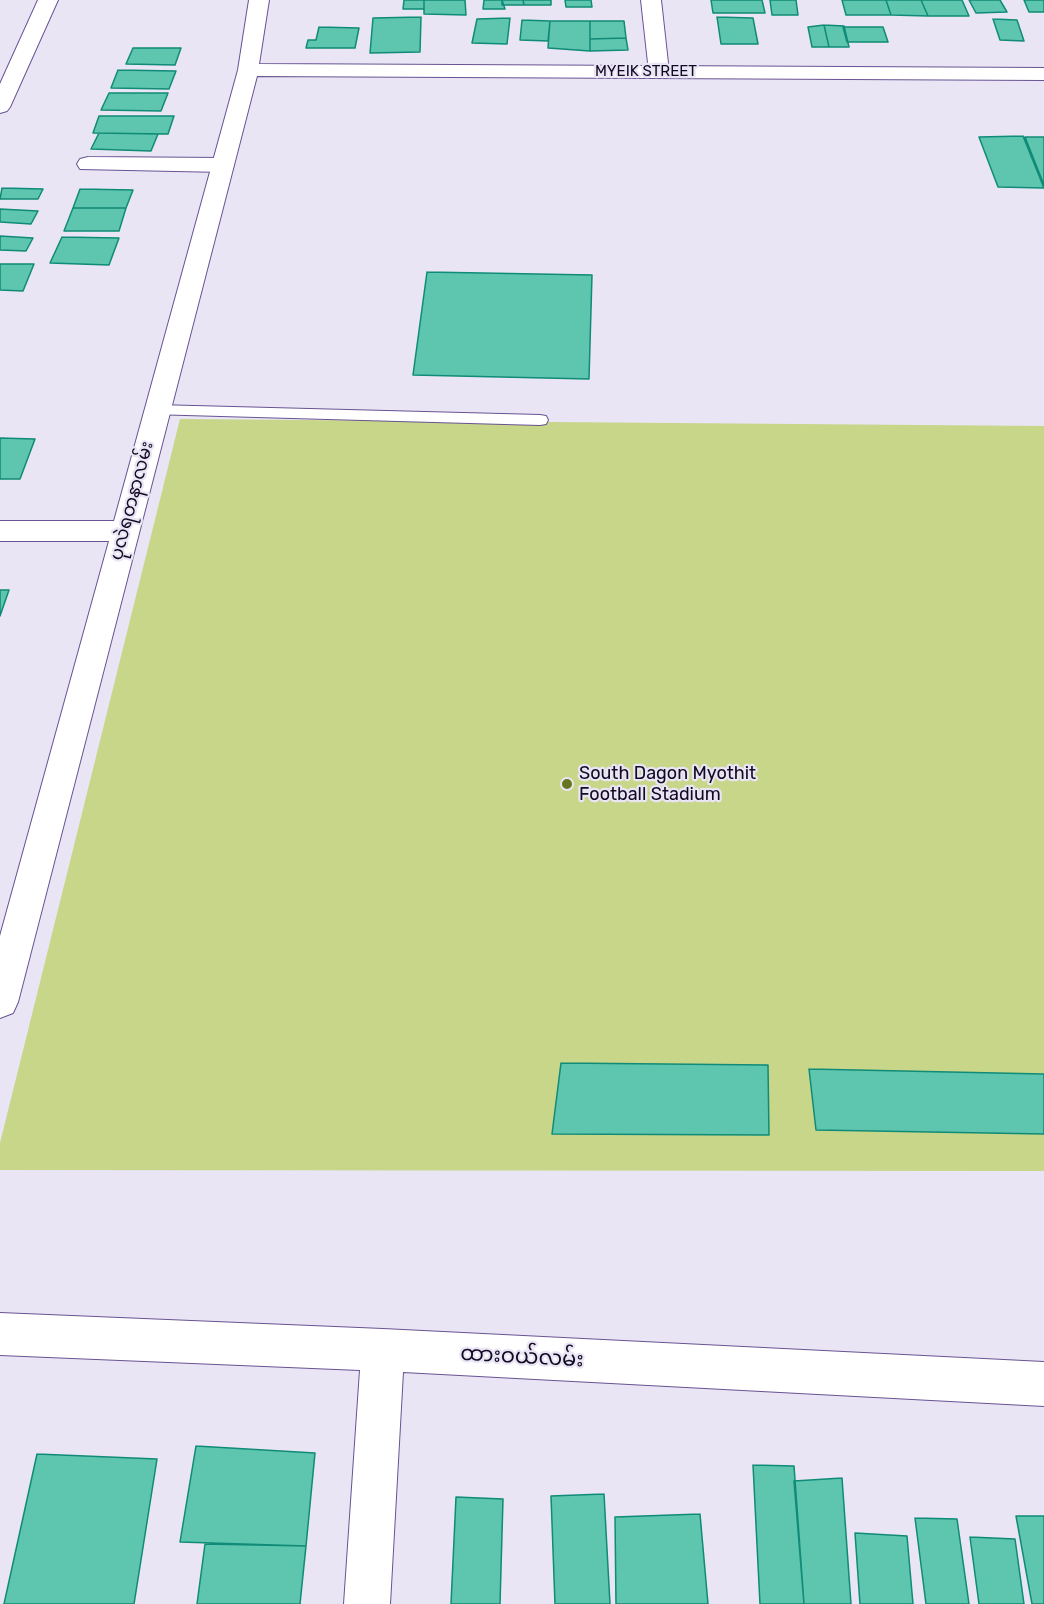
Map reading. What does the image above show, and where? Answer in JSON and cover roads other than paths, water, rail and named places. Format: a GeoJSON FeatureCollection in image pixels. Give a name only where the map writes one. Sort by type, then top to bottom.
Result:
{"type":"FeatureCollection","features":[{"type":"Feature","properties":{"kind":"street"},"geometry":{"type":"LineString","coordinates":[[0,107],[48,0]]}},
{"type":"Feature","properties":{"kind":"street","name":"ပုလဲရတနာလမ်း"},"geometry":{"type":"LineString","coordinates":[[0,1002],[248,70],[260,0]]}},
{"type":"Feature","properties":{"kind":"street"},"geometry":{"type":"LineString","coordinates":[[651,0],[659,72]]}},
{"type":"Feature","properties":{"kind":"street","name":"MYEIK STREET"},"geometry":{"type":"LineString","coordinates":[[248,70],[1044,74]]}},
{"type":"Feature","properties":{"kind":"street"},"geometry":{"type":"LineString","coordinates":[[88,164],[222,165]]}},
{"type":"Feature","properties":{"kind":"street"},"geometry":{"type":"LineString","coordinates":[[0,531],[124,531]]}},
{"type":"Feature","properties":{"kind":"street","name":"ထားဝယ်လမ်း"},"geometry":{"type":"LineString","coordinates":[[0,1334],[383,1350],[1044,1384]]}},
{"type":"Feature","properties":{"kind":"street"},"geometry":{"type":"LineString","coordinates":[[367,1604],[383,1350]]}},
{"type":"Feature","properties":{"kind":"lane"},"geometry":{"type":"LineString","coordinates":[[156,410],[540,420]]}},
{"type":"Feature","properties":{"kind":"place","name":"South Dagon Myothit Football Stadium"},"geometry":{"type":"Point","coordinates":[567,784]}}]}
